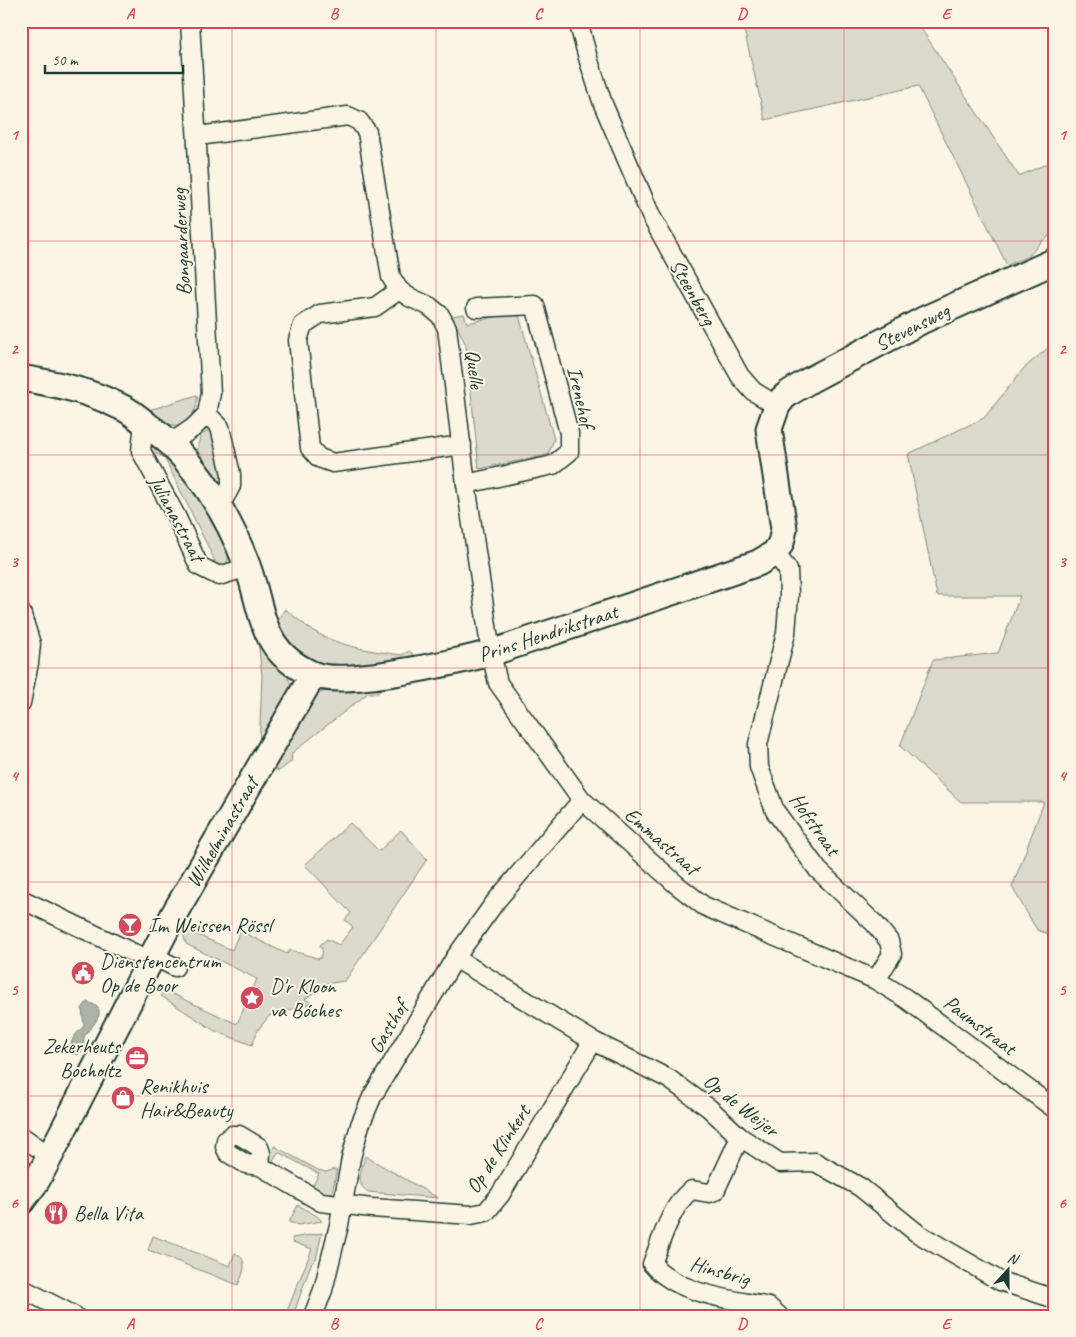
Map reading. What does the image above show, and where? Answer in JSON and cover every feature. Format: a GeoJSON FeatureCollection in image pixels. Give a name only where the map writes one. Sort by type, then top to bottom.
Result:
{"type":"FeatureCollection","features":[{"type":"Feature","properties":{"kind":"street","name":"Bongaarderweg"},"geometry":{"type":"LineString","coordinates":[[190,21],[198,136],[211,393],[207,414]]}},
{"type":"Feature","properties":{"kind":"street","name":"Steenberg"},"geometry":{"type":"LineString","coordinates":[[578,21],[592,71],[610,123],[663,239],[740,376],[753,391],[777,406]]}},
{"type":"Feature","properties":{"kind":"street"},"geometry":{"type":"LineString","coordinates":[[198,136],[348,116],[359,121],[367,132],[390,277],[399,290],[375,307],[320,314],[303,325],[298,340],[310,448],[319,458],[333,464],[462,445]]}},
{"type":"Feature","properties":{"kind":"street","name":"Stevensweg"},"geometry":{"type":"LineString","coordinates":[[777,406],[789,392],[864,350],[949,307],[1055,261]]}},
{"type":"Feature","properties":{"kind":"street","name":"Quelle"},"geometry":{"type":"LineString","coordinates":[[399,290],[429,306],[440,315],[448,328],[466,484],[491,653]]}},
{"type":"Feature","properties":{"kind":"street","name":"Irenehof"},"geometry":{"type":"LineString","coordinates":[[466,484],[553,465],[569,452],[569,434],[535,305],[476,308]]}},
{"type":"Feature","properties":{"kind":"street","name":"Julianastraat"},"geometry":{"type":"LineString","coordinates":[[21,378],[63,385],[95,395],[122,407],[170,443],[196,473],[232,530],[248,567],[260,613],[270,640],[287,659],[312,675]]}},
{"type":"Feature","properties":{"kind":"street"},"geometry":{"type":"LineString","coordinates":[[775,553],[781,543],[784,529],[769,428],[777,406]]}},
{"type":"Feature","properties":{"kind":"street"},"geometry":{"type":"LineString","coordinates":[[170,443],[193,428],[207,414]]}},
{"type":"Feature","properties":{"kind":"street","name":"Julianastraat"},"geometry":{"type":"LineString","coordinates":[[207,414],[220,427],[231,474],[231,486],[225,498],[218,506]]}},
{"type":"Feature","properties":{"kind":"street","name":"Julianastraat"},"geometry":{"type":"LineString","coordinates":[[144,422],[141,451],[176,516],[199,566],[220,576],[248,567]]}},
{"type":"Feature","properties":{"kind":"street","name":"Prins Hendrikstraat"},"geometry":{"type":"LineString","coordinates":[[312,675],[330,678],[350,678],[457,662],[491,653],[758,563],[775,553]]}},
{"type":"Feature","properties":{"kind":"street","name":"Hofstraat"},"geometry":{"type":"LineString","coordinates":[[775,553],[788,570],[790,594],[786,633],[758,744],[759,767],[775,811],[818,870],[875,924],[889,941],[892,954],[876,980]]}},
{"type":"Feature","properties":{"kind":"street"},"geometry":{"type":"LineString","coordinates":[[21,612],[31,644],[21,703]]}},
{"type":"Feature","properties":{"kind":"street","name":"Emmastraat"},"geometry":{"type":"LineString","coordinates":[[491,653],[498,683],[582,800],[677,886],[704,906],[876,980]]}},
{"type":"Feature","properties":{"kind":"street","name":"Wilhelminastraat"},"geometry":{"type":"LineString","coordinates":[[21,1202],[36,1182],[159,961],[174,914],[312,675]]}},
{"type":"Feature","properties":{"kind":"street","name":"Gasthof"},"geometry":{"type":"LineString","coordinates":[[313,1316],[323,1290],[339,1225],[351,1158],[360,1125],[372,1097],[455,958],[496,901],[582,800]]}},
{"type":"Feature","properties":{"kind":"street"},"geometry":{"type":"LineString","coordinates":[[21,899],[159,961]]}},
{"type":"Feature","properties":{"kind":"street","name":"Op de Weijer"},"geometry":{"type":"LineString","coordinates":[[455,958],[593,1041],[669,1079],[709,1108],[740,1137],[780,1163],[815,1162],[860,1187],[917,1233],[1000,1281],[1055,1299]]}},
{"type":"Feature","properties":{"kind":"street","name":"Paumstraat"},"geometry":{"type":"LineString","coordinates":[[876,980],[905,998],[1055,1109]]}},
{"type":"Feature","properties":{"kind":"street","name":"Op de Klinkert"},"geometry":{"type":"LineString","coordinates":[[260,1166],[321,1202],[471,1216],[486,1212],[500,1195],[593,1041]]}},
{"type":"Feature","properties":{"kind":"street"},"geometry":{"type":"LineString","coordinates":[[21,1136],[50,1156]]}},
{"type":"Feature","properties":{"kind":"street","name":"Hinsbrig"},"geometry":{"type":"LineString","coordinates":[[740,1137],[714,1191],[709,1193],[692,1190],[683,1195],[663,1235],[652,1264],[662,1274],[692,1290],[769,1308],[779,1316]]}},
{"type":"Feature","properties":{"kind":"street"},"geometry":{"type":"LineString","coordinates":[[21,1288],[75,1316]]}},
{"type":"Feature","properties":{"kind":"shaded area"},"geometry":{"type":"Polygon","coordinates":[[[742,21],[916,21],[1019,176],[1055,160],[1055,232],[1042,241],[1029,256],[1007,265],[918,86],[765,120],[742,21]]]}},
{"type":"Feature","properties":{"kind":"shaded area"},"geometry":{"type":"Polygon","coordinates":[[[518,312],[554,439],[548,455],[479,469],[466,345],[452,316],[464,314],[467,323],[518,312]]]}},
{"type":"Feature","properties":{"kind":"shaded area"},"geometry":{"type":"Polygon","coordinates":[[[1055,342],[1055,936],[1037,930],[1012,887],[1044,802],[961,802],[900,746],[933,660],[998,653],[1020,596],[937,596],[908,454],[984,418],[1024,368],[1055,342]]]}},
{"type":"Feature","properties":{"kind":"shaded area"},"geometry":{"type":"Polygon","coordinates":[[[197,395],[194,412],[181,424],[166,423],[149,410],[197,395]]]}},
{"type":"Feature","properties":{"kind":"shaded area"},"geometry":{"type":"Polygon","coordinates":[[[213,428],[227,482],[223,490],[200,459],[198,453],[201,435],[213,428]]]}},
{"type":"Feature","properties":{"kind":"shaded area"},"geometry":{"type":"Polygon","coordinates":[[[150,447],[155,448],[167,457],[199,494],[214,520],[226,547],[228,558],[224,566],[218,567],[203,562],[215,561],[164,457],[148,450],[150,447]]]}},
{"type":"Feature","properties":{"kind":"shaded area"},"geometry":{"type":"Polygon","coordinates":[[[285,609],[309,628],[330,639],[366,649],[402,655],[409,651],[413,654],[411,659],[338,669],[306,659],[287,642],[276,622],[285,609]]]}},
{"type":"Feature","properties":{"kind":"shaded area"},"geometry":{"type":"Polygon","coordinates":[[[258,641],[285,672],[289,679],[292,693],[259,750],[262,675],[258,641]]]}},
{"type":"Feature","properties":{"kind":"shaded area"},"geometry":{"type":"Polygon","coordinates":[[[382,687],[378,693],[368,693],[292,753],[291,762],[279,771],[273,769],[272,767],[315,696],[338,688],[382,687]]]}},
{"type":"Feature","properties":{"kind":"shaded area"},"geometry":{"type":"Polygon","coordinates":[[[350,823],[379,851],[401,830],[427,859],[345,981],[325,984],[305,999],[312,1003],[269,1016],[258,1030],[252,1045],[215,1031],[161,996],[164,990],[237,1024],[257,979],[186,944],[183,934],[186,930],[232,950],[240,931],[287,954],[290,950],[320,959],[323,952],[320,945],[327,939],[339,945],[353,927],[345,920],[351,913],[305,865],[350,823]]]}},
{"type":"Feature","properties":{"kind":"shaded area"},"geometry":{"type":"Polygon","coordinates":[[[87,1002],[95,1005],[99,1014],[84,1037],[83,1049],[77,1055],[71,1048],[71,1044],[74,1036],[84,1026],[82,1009],[87,1002]]]}},
{"type":"Feature","properties":{"kind":"shaded area"},"geometry":{"type":"Polygon","coordinates":[[[274,1146],[318,1170],[326,1172],[337,1170],[332,1193],[324,1193],[312,1187],[319,1174],[278,1152],[271,1164],[268,1162],[274,1146]]]}},
{"type":"Feature","properties":{"kind":"shaded area"},"geometry":{"type":"Polygon","coordinates":[[[365,1156],[438,1198],[368,1192],[361,1185],[360,1180],[365,1156]]]}},
{"type":"Feature","properties":{"kind":"shaded area"},"geometry":{"type":"Polygon","coordinates":[[[298,1205],[322,1221],[298,1225],[289,1222],[298,1205]]]}},
{"type":"Feature","properties":{"kind":"shaded area"},"geometry":{"type":"Polygon","coordinates":[[[322,1233],[316,1259],[311,1264],[293,1316],[285,1316],[312,1249],[293,1242],[292,1238],[322,1233]]]}},
{"type":"Feature","properties":{"kind":"shaded area"},"geometry":{"type":"Polygon","coordinates":[[[153,1236],[230,1266],[235,1253],[240,1256],[244,1263],[238,1285],[148,1250],[153,1236]]]}},
{"type":"Feature","properties":{"kind":"place","name":"Im Weissen Rössl"},"geometry":{"type":"Point","coordinates":[130,925]}},
{"type":"Feature","properties":{"kind":"place","name":"Dienstencentrum Op de Boor"},"geometry":{"type":"Point","coordinates":[83,973]}},
{"type":"Feature","properties":{"kind":"place","name":"D'r Kloon va Bóches"},"geometry":{"type":"Point","coordinates":[252,998]}},
{"type":"Feature","properties":{"kind":"place","name":"Zekerheuts Bocholtz"},"geometry":{"type":"Point","coordinates":[137,1058]}},
{"type":"Feature","properties":{"kind":"place","name":"Renikhuis Hair&Beauty"},"geometry":{"type":"Point","coordinates":[123,1098]}},
{"type":"Feature","properties":{"kind":"place","name":"Bella Vita"},"geometry":{"type":"Point","coordinates":[56,1213]}}]}
